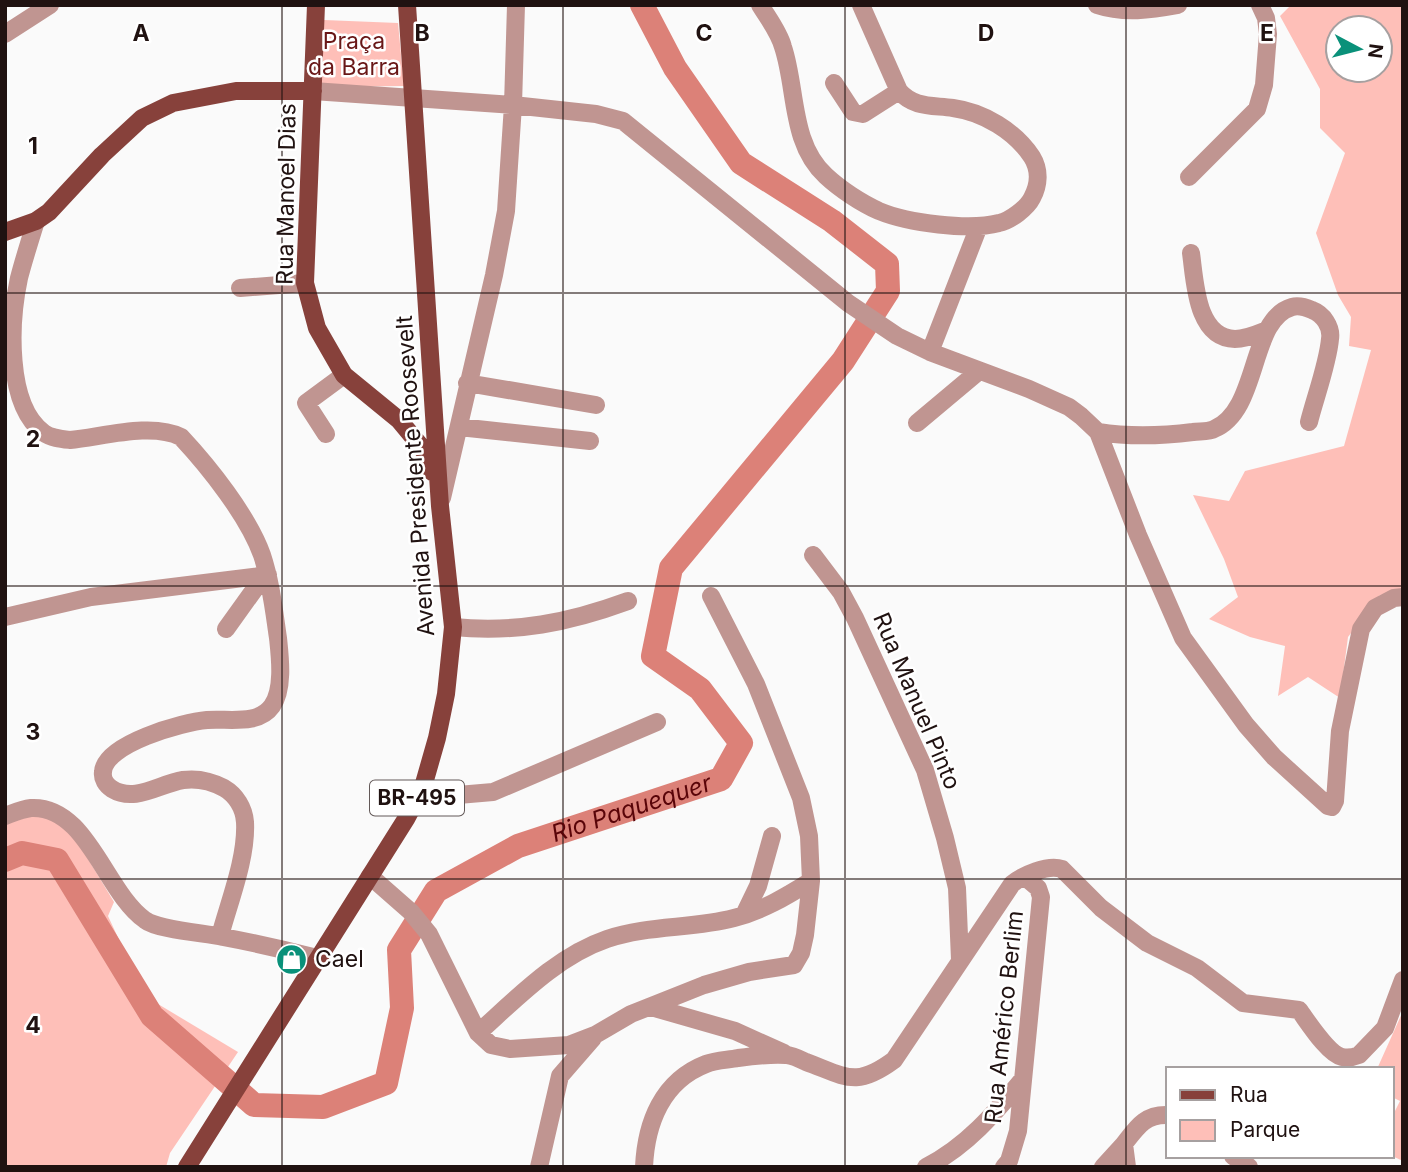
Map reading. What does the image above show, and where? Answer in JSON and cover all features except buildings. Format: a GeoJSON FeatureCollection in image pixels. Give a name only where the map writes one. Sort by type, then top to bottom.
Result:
{"type":"FeatureCollection","features":[{"type":"Feature","properties":{"kind":"main road","name":"Rua Manoel Dias"},"geometry":{"type":"LineString","coordinates":[[316,5],[305,283],[317,328],[344,375],[398,421],[423,449],[432,471],[440,506]]}},
{"type":"Feature","properties":{"kind":"main road","name":"Avenida Presidente Roosevelt"},"geometry":{"type":"LineString","coordinates":[[187,1167],[406,819],[423,787],[446,694],[453,627],[440,506],[407,5]]}},
{"type":"Feature","properties":{"kind":"main road"},"geometry":{"type":"LineString","coordinates":[[5,232],[36,221],[50,212],[102,155],[142,118],[173,103],[208,95],[256,90],[313,91]]}},
{"type":"Feature","properties":{"kind":"main road"},"geometry":{"type":"LineString","coordinates":[[398,421],[419,431],[425,429],[434,404]]}},
{"type":"Feature","properties":{"kind":"street"},"geometry":{"type":"LineString","coordinates":[[5,34],[50,5]]}},
{"type":"Feature","properties":{"kind":"street"},"geometry":{"type":"LineString","coordinates":[[440,506],[501,242],[509,188],[516,5]]}},
{"type":"Feature","properties":{"kind":"street"},"geometry":{"type":"LineString","coordinates":[[760,5],[783,44],[798,125],[805,146],[825,176],[887,214],[914,221],[979,226],[1002,223],[1030,202],[1037,187],[1031,156],[1009,133],[986,117],[956,108],[915,104],[899,92],[861,5]]}},
{"type":"Feature","properties":{"kind":"street"},"geometry":{"type":"LineString","coordinates":[[1097,5],[1110,10],[1178,5]]}},
{"type":"Feature","properties":{"kind":"street"},"geometry":{"type":"LineString","coordinates":[[1189,177],[1238,130],[1256,109],[1261,97],[1268,34],[1266,18],[1260,5]]}},
{"type":"Feature","properties":{"kind":"street"},"geometry":{"type":"LineString","coordinates":[[834,83],[857,114],[863,114],[899,92]]}},
{"type":"Feature","properties":{"kind":"street"},"geometry":{"type":"LineString","coordinates":[[313,91],[513,105],[596,114],[623,121],[848,303],[897,336],[930,352],[1030,389],[1069,407],[1098,432],[1138,536],[1182,638],[1246,725],[1274,757],[1328,806],[1332,807],[1335,801],[1340,731],[1361,629],[1375,608],[1394,598],[1403,597]]}},
{"type":"Feature","properties":{"kind":"street"},"geometry":{"type":"LineString","coordinates":[[36,221],[19,281],[14,324],[16,385],[25,411],[44,432],[69,440],[157,430],[173,432],[181,437],[221,486],[261,552],[280,657],[278,689],[272,706],[247,720],[208,720],[166,729],[126,746],[105,762],[103,768],[103,778],[108,786],[119,793],[130,795],[176,782],[198,779],[214,783],[239,801],[245,819],[245,837],[220,936]]}},
{"type":"Feature","properties":{"kind":"street"},"geometry":{"type":"LineString","coordinates":[[930,352],[979,226]]}},
{"type":"Feature","properties":{"kind":"street"},"geometry":{"type":"LineString","coordinates":[[1191,253],[1201,313],[1211,327],[1222,337],[1235,339],[1267,330]]}},
{"type":"Feature","properties":{"kind":"street"},"geometry":{"type":"LineString","coordinates":[[240,288],[305,283]]}},
{"type":"Feature","properties":{"kind":"street"},"geometry":{"type":"LineString","coordinates":[[1098,432],[1128,436],[1214,429],[1234,414],[1254,372],[1267,330],[1277,316],[1290,307],[1302,306],[1317,311],[1326,320],[1331,337],[1309,422]]}},
{"type":"Feature","properties":{"kind":"street"},"geometry":{"type":"LineString","coordinates":[[917,423],[979,371]]}},
{"type":"Feature","properties":{"kind":"street"},"geometry":{"type":"LineString","coordinates":[[326,433],[306,403],[344,375]]}},
{"type":"Feature","properties":{"kind":"street"},"geometry":{"type":"LineString","coordinates":[[467,383],[596,405]]}},
{"type":"Feature","properties":{"kind":"street"},"geometry":{"type":"LineString","coordinates":[[459,426],[590,441]]}},
{"type":"Feature","properties":{"kind":"street","name":"Rua Manuel Pinto"},"geometry":{"type":"LineString","coordinates":[[813,555],[841,592],[855,618],[925,770],[957,888],[960,960]]}},
{"type":"Feature","properties":{"kind":"street"},"geometry":{"type":"LineString","coordinates":[[5,617],[91,597],[266,575]]}},
{"type":"Feature","properties":{"kind":"street"},"geometry":{"type":"LineString","coordinates":[[226,629],[266,575]]}},
{"type":"Feature","properties":{"kind":"street"},"geometry":{"type":"LineString","coordinates":[[370,876],[423,926],[435,945],[468,1017],[478,1033],[491,1045],[523,1050],[569,1045],[595,1035],[631,1014],[704,985],[749,972],[794,965],[801,953],[811,881],[809,836],[801,798],[756,684],[710,596]]}},
{"type":"Feature","properties":{"kind":"street"},"geometry":{"type":"LineString","coordinates":[[453,627],[488,630],[522,628],[566,621],[628,601]]}},
{"type":"Feature","properties":{"kind":"street"},"geometry":{"type":"LineString","coordinates":[[423,787],[458,795],[493,792],[657,722]]}},
{"type":"Feature","properties":{"kind":"street"},"geometry":{"type":"LineString","coordinates":[[5,816],[24,809],[51,811],[82,834],[131,909],[148,923],[317,958]]}},
{"type":"Feature","properties":{"kind":"street"},"geometry":{"type":"LineString","coordinates":[[744,915],[758,886],[772,836]]}},
{"type":"Feature","properties":{"kind":"street"},"geometry":{"type":"LineString","coordinates":[[651,1007],[735,1031],[788,1055],[848,1077],[861,1078],[874,1074],[894,1060],[1012,884],[1055,867],[1062,869],[1101,908],[1147,943],[1197,968],[1243,1003],[1299,1010],[1323,1042],[1336,1055],[1342,1057],[1359,1055],[1385,1028],[1403,980]]}},
{"type":"Feature","properties":{"kind":"street","name":"Rua Américo Berlim"},"geometry":{"type":"LineString","coordinates":[[1004,1167],[1009,1161],[1018,1132],[1041,897],[1038,888],[1025,877]]}},
{"type":"Feature","properties":{"kind":"street"},"geometry":{"type":"LineString","coordinates":[[478,1033],[551,970],[590,946],[630,933],[732,919],[784,898],[811,881]]}},
{"type":"Feature","properties":{"kind":"street"},"geometry":{"type":"LineString","coordinates":[[540,1167],[560,1076],[595,1035]]}},
{"type":"Feature","properties":{"kind":"street"},"geometry":{"type":"LineString","coordinates":[[644,1167],[650,1120],[669,1090],[689,1072],[709,1063],[746,1057],[788,1055]]}},
{"type":"Feature","properties":{"kind":"street"},"geometry":{"type":"LineString","coordinates":[[926,1167],[963,1144],[1006,1101],[1025,1077]]}},
{"type":"Feature","properties":{"kind":"street"},"geometry":{"type":"LineString","coordinates":[[1103,1167],[1137,1126],[1155,1115],[1166,1115]]}},
{"type":"Feature","properties":{"kind":"street"},"geometry":{"type":"LineString","coordinates":[[1124,1144],[1127,1167]]}},
{"type":"Feature","properties":{"kind":"green space"},"geometry":{"type":"Polygon","coordinates":[[[1291,5],[1403,5],[1403,593],[1380,595],[1348,637],[1340,698],[1308,677],[1278,696],[1285,646],[1250,637],[1209,619],[1238,597],[1224,559],[1193,495],[1229,501],[1245,471],[1344,446],[1371,350],[1349,346],[1351,317],[1338,295],[1316,233],[1345,153],[1320,128],[1320,89],[1280,16],[1291,5]]]}},
{"type":"Feature","properties":{"kind":"green space","name":"Praça da Barra"},"geometry":{"type":"Polygon","coordinates":[[[324,20],[398,23],[404,86],[318,87],[324,20]]]}},
{"type":"Feature","properties":{"kind":"green space"},"geometry":{"type":"Polygon","coordinates":[[[61,814],[114,902],[108,916],[140,985],[158,1004],[238,1052],[170,1153],[166,1167],[5,1167],[5,818],[61,814]]]}},
{"type":"Feature","properties":{"kind":"green space"},"geometry":{"type":"Polygon","coordinates":[[[1403,1011],[1403,1161],[1394,1157],[1394,1113],[1400,1101],[1394,1098],[1394,1067],[1378,1067],[1403,1011]]]}},
{"type":"Feature","properties":{"kind":"waterway","name":"Rio Paquequer"},"geometry":{"type":"LineString","coordinates":[[5,860],[22,853],[57,860],[152,1016],[254,1105],[323,1107],[386,1083],[402,1008],[399,950],[436,891],[518,846],[721,779],[741,743],[700,689],[653,656],[671,568],[843,361],[888,291],[887,264],[832,221],[741,163],[675,68],[642,5]]}},
{"type":"Feature","properties":{"kind":"place","name":"Cael"},"geometry":{"type":"Point","coordinates":[292,959]}}]}
